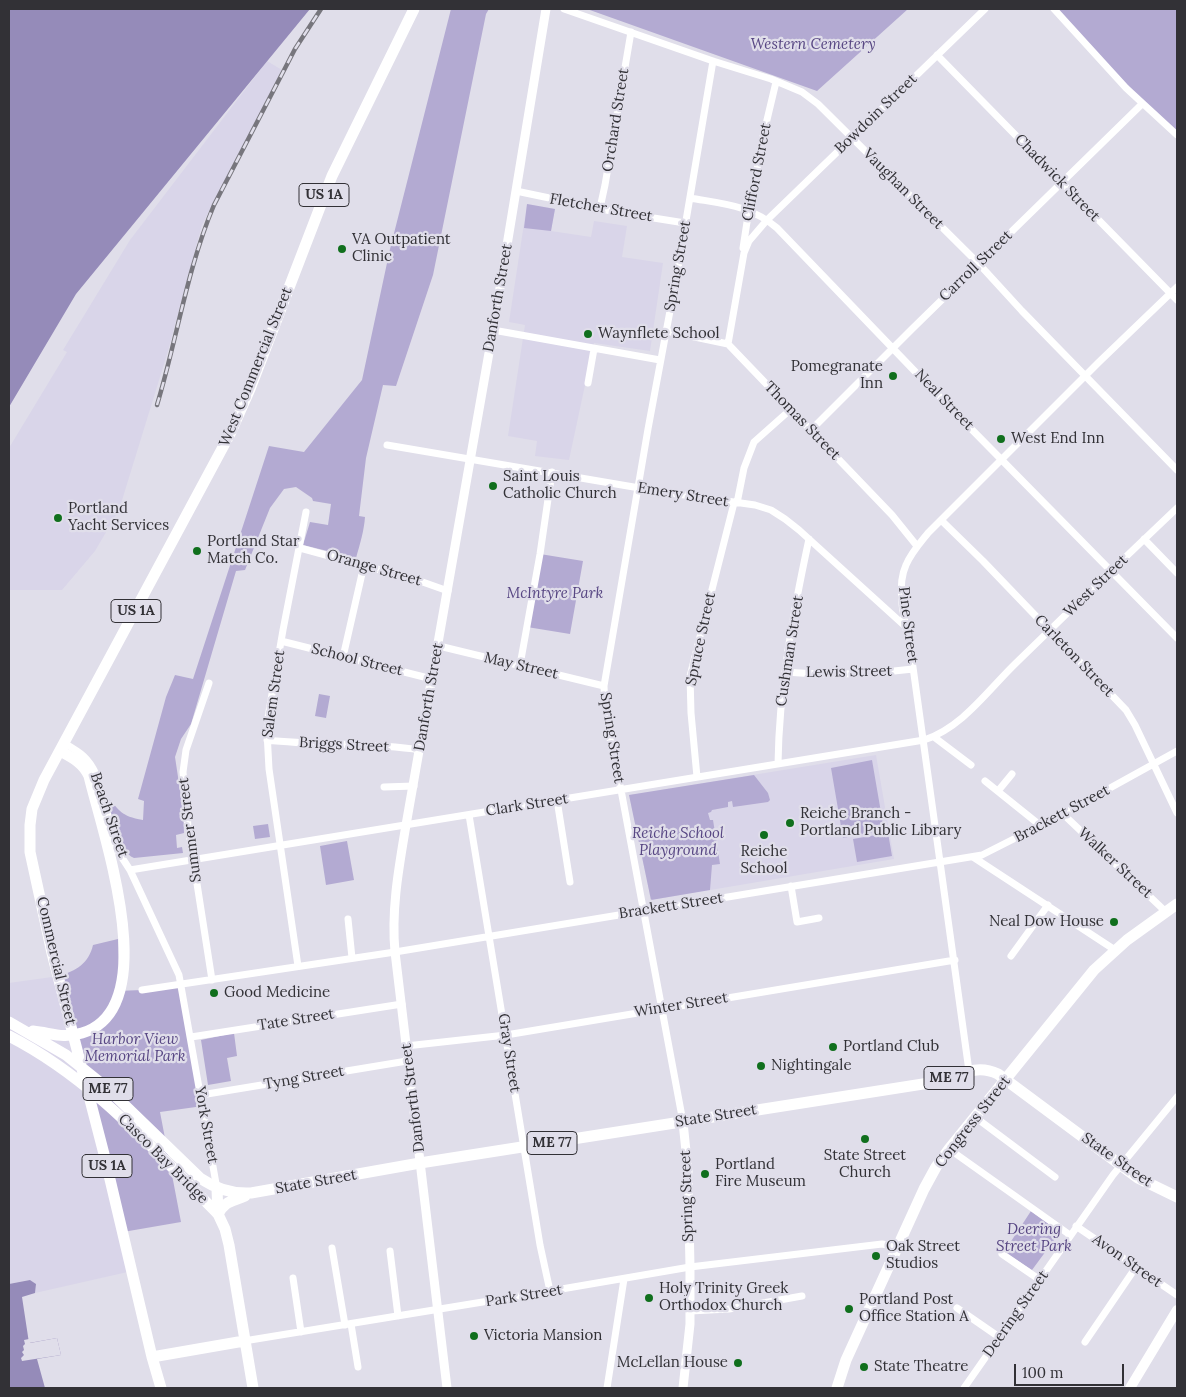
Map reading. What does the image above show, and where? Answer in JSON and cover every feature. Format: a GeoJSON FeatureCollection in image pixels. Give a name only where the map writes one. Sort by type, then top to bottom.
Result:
{"type":"FeatureCollection","features":[{"type":"Feature","properties":{"kind":"main road","name":"West Commercial Street"},"geometry":{"type":"LineString","coordinates":[[30,825],[32,809],[37,794],[230,434],[250,389],[332,176],[414,9]]}},
{"type":"Feature","properties":{"kind":"main road"},"geometry":{"type":"LineString","coordinates":[[24,1031],[54,1036],[69,1036],[89,1030],[106,1018],[114,1008],[120,992],[124,966],[123,936],[116,883],[89,776],[85,767],[62,747]]}},
{"type":"Feature","properties":{"kind":"main road","name":"Commercial Street"},"geometry":{"type":"LineString","coordinates":[[30,825],[30,852],[52,953],[104,1154],[161,1388]]}},
{"type":"Feature","properties":{"kind":"main road","name":"Congress Street"},"geometry":{"type":"LineString","coordinates":[[837,1388],[846,1360],[930,1178],[949,1149],[1094,970],[1115,950],[1177,904]]}},
{"type":"Feature","properties":{"kind":"main road","name":"Casco Bay Bridge"},"geometry":{"type":"LineString","coordinates":[[9,1022],[66,1056],[107,1088],[189,1176],[218,1214]]}},
{"type":"Feature","properties":{"kind":"main road","name":"Casco Bay Bridge"},"geometry":{"type":"LineString","coordinates":[[9,1036],[45,1057],[87,1086],[189,1176],[217,1189]]}},
{"type":"Feature","properties":{"kind":"main road","name":"State Street"},"geometry":{"type":"LineString","coordinates":[[217,1189],[235,1193],[251,1193],[420,1163],[942,1081],[969,1071],[984,1069],[998,1074],[1147,1183],[1177,1197]]}},
{"type":"Feature","properties":{"kind":"main road","name":"York Street"},"geometry":{"type":"LineString","coordinates":[[217,1189],[218,1214],[225,1229],[229,1245],[253,1388]]}},
{"type":"Feature","properties":{"kind":"main road"},"geometry":{"type":"LineString","coordinates":[[218,1214],[222,1206],[227,1202],[251,1193]]}},
{"type":"Feature","properties":{"kind":"main road"},"geometry":{"type":"LineString","coordinates":[[1130,1388],[1177,1310]]}},
{"type":"Feature","properties":{"kind":"main road","name":"Park Street"},"geometry":{"type":"LineString","coordinates":[[152,1357],[244,1341]]}},
{"type":"Feature","properties":{"kind":"street","name":"Danforth Street"},"geometry":{"type":"LineString","coordinates":[[447,1388],[395,952],[395,900],[406,825],[493,330],[546,9]]}},
{"type":"Feature","properties":{"kind":"street","name":"Vaughan Street"},"geometry":{"type":"LineString","coordinates":[[567,9],[776,82],[802,92],[810,98],[852,137],[978,264],[1177,470]]}},
{"type":"Feature","properties":{"kind":"street","name":"Bowdoin Street"},"geometry":{"type":"LineString","coordinates":[[767,220],[985,9]]}},
{"type":"Feature","properties":{"kind":"street"},"geometry":{"type":"LineString","coordinates":[[1054,9],[1126,88],[1177,135]]}},
{"type":"Feature","properties":{"kind":"street","name":"Orchard Street"},"geometry":{"type":"LineString","coordinates":[[600,208],[606,185],[631,32]]}},
{"type":"Feature","properties":{"kind":"street","name":"Chadwick Street"},"geometry":{"type":"LineString","coordinates":[[937,55],[1177,300]]}},
{"type":"Feature","properties":{"kind":"street","name":"Spring Street"},"geometry":{"type":"LineString","coordinates":[[683,1388],[688,1349],[690,1267],[688,1171],[683,1122],[621,790],[606,722],[604,686],[713,61]]}},
{"type":"Feature","properties":{"kind":"street","name":"Clifford Street"},"geometry":{"type":"LineString","coordinates":[[728,344],[749,210],[776,82]]}},
{"type":"Feature","properties":{"kind":"street","name":"Carroll Street"},"geometry":{"type":"LineString","coordinates":[[811,430],[893,347],[1142,104]]}},
{"type":"Feature","properties":{"kind":"street","name":"Fletcher Street"},"geometry":{"type":"LineString","coordinates":[[516,192],[685,224]]}},
{"type":"Feature","properties":{"kind":"street","name":"Neal Street"},"geometry":{"type":"LineString","coordinates":[[690,198],[749,210],[767,220],[1177,638]]}},
{"type":"Feature","properties":{"kind":"street","name":"Clifford Street"},"geometry":{"type":"LineString","coordinates":[[742,263],[749,241],[767,220]]}},
{"type":"Feature","properties":{"kind":"street","name":"Pine Street"},"geometry":{"type":"LineString","coordinates":[[969,1071],[924,740],[902,599],[902,577],[906,564],[917,546],[941,520],[1177,287]]}},
{"type":"Feature","properties":{"kind":"street"},"geometry":{"type":"LineString","coordinates":[[493,330],[660,360]]}},
{"type":"Feature","properties":{"kind":"street"},"geometry":{"type":"LineString","coordinates":[[666,331],[728,344]]}},
{"type":"Feature","properties":{"kind":"street","name":"Thomas Street"},"geometry":{"type":"LineString","coordinates":[[728,344],[892,515],[917,546]]}},
{"type":"Feature","properties":{"kind":"street"},"geometry":{"type":"LineString","coordinates":[[588,383],[594,349]]}},
{"type":"Feature","properties":{"kind":"street","name":"Spruce Street"},"geometry":{"type":"LineString","coordinates":[[697,777],[690,706],[690,676],[744,468],[754,442],[790,410]]}},
{"type":"Feature","properties":{"kind":"street","name":"Emery Street"},"geometry":{"type":"LineString","coordinates":[[387,445],[639,488],[755,505],[771,510],[786,519],[809,539],[907,629]]}},
{"type":"Feature","properties":{"kind":"street"},"geometry":{"type":"LineString","coordinates":[[520,665],[552,472]]}},
{"type":"Feature","properties":{"kind":"street","name":"West Street"},"geometry":{"type":"LineString","coordinates":[[924,740],[934,737],[956,723],[1177,508]]}},
{"type":"Feature","properties":{"kind":"street","name":"Salem Street"},"geometry":{"type":"LineString","coordinates":[[298,966],[269,769],[267,740],[268,716],[306,512]]}},
{"type":"Feature","properties":{"kind":"street","name":"Carleton Street"},"geometry":{"type":"LineString","coordinates":[[941,520],[1126,710],[1177,813]]}},
{"type":"Feature","properties":{"kind":"street","name":"Cushman Street"},"geometry":{"type":"LineString","coordinates":[[778,764],[781,704],[785,672],[809,539]]}},
{"type":"Feature","properties":{"kind":"street"},"geometry":{"type":"LineString","coordinates":[[1144,539],[1177,573]]}},
{"type":"Feature","properties":{"kind":"street","name":"Orange Street"},"geometry":{"type":"LineString","coordinates":[[300,548],[418,580],[448,591]]}},
{"type":"Feature","properties":{"kind":"street"},"geometry":{"type":"LineString","coordinates":[[343,657],[364,566]]}},
{"type":"Feature","properties":{"kind":"street","name":"School Street"},"geometry":{"type":"LineString","coordinates":[[282,641],[432,678]]}},
{"type":"Feature","properties":{"kind":"street","name":"May Street"},"geometry":{"type":"LineString","coordinates":[[438,646],[604,686]]}},
{"type":"Feature","properties":{"kind":"street","name":"Lewis Street"},"geometry":{"type":"LineString","coordinates":[[785,672],[830,674],[913,669]]}},
{"type":"Feature","properties":{"kind":"street","name":"Summer Street"},"geometry":{"type":"LineString","coordinates":[[209,683],[186,750],[183,772],[192,860],[212,980]]}},
{"type":"Feature","properties":{"kind":"street"},"geometry":{"type":"LineString","coordinates":[[934,737],[971,766]]}},
{"type":"Feature","properties":{"kind":"street","name":"Briggs Street"},"geometry":{"type":"LineString","coordinates":[[267,740],[385,746],[420,750]]}},
{"type":"Feature","properties":{"kind":"street","name":"Clark Street"},"geometry":{"type":"LineString","coordinates":[[130,870],[924,740]]}},
{"type":"Feature","properties":{"kind":"street","name":"Beach Street"},"geometry":{"type":"LineString","coordinates":[[62,747],[84,755],[91,764],[96,774],[119,853],[130,870]]}},
{"type":"Feature","properties":{"kind":"street","name":"Brackett Street"},"geometry":{"type":"LineString","coordinates":[[142,990],[395,952],[982,855],[1041,826],[1177,751]]}},
{"type":"Feature","properties":{"kind":"street"},"geometry":{"type":"LineString","coordinates":[[998,791],[1012,774]]}},
{"type":"Feature","properties":{"kind":"street"},"geometry":{"type":"LineString","coordinates":[[985,781],[1041,826]]}},
{"type":"Feature","properties":{"kind":"street"},"geometry":{"type":"LineString","coordinates":[[384,787],[414,786]]}},
{"type":"Feature","properties":{"kind":"street"},"geometry":{"type":"LineString","coordinates":[[557,800],[570,882]]}},
{"type":"Feature","properties":{"kind":"street","name":"Gray Street"},"geometry":{"type":"LineString","coordinates":[[469,814],[540,1245],[550,1291]]}},
{"type":"Feature","properties":{"kind":"street","name":"Walker Street"},"geometry":{"type":"LineString","coordinates":[[1063,814],[1166,912]]}},
{"type":"Feature","properties":{"kind":"street"},"geometry":{"type":"LineString","coordinates":[[973,857],[1115,950]]}},
{"type":"Feature","properties":{"kind":"street","name":"York Street"},"geometry":{"type":"LineString","coordinates":[[130,870],[180,975],[217,1189]]}},
{"type":"Feature","properties":{"kind":"street"},"geometry":{"type":"LineString","coordinates":[[791,886],[797,922],[819,918]]}},
{"type":"Feature","properties":{"kind":"street"},"geometry":{"type":"LineString","coordinates":[[1011,956],[1048,905]]}},
{"type":"Feature","properties":{"kind":"street"},"geometry":{"type":"LineString","coordinates":[[348,919],[352,958]]}},
{"type":"Feature","properties":{"kind":"street","name":"Winter Street"},"geometry":{"type":"LineString","coordinates":[[406,1046],[506,1035],[955,960]]}},
{"type":"Feature","properties":{"kind":"street","name":"Tate Street"},"geometry":{"type":"LineString","coordinates":[[191,1037],[402,1004]]}},
{"type":"Feature","properties":{"kind":"street","name":"Tyng Street"},"geometry":{"type":"LineString","coordinates":[[201,1095],[407,1061]]}},
{"type":"Feature","properties":{"kind":"street","name":"Deering Street"},"geometry":{"type":"LineString","coordinates":[[964,1388],[1076,1226],[1121,1165],[1177,1097]]}},
{"type":"Feature","properties":{"kind":"street"},"geometry":{"type":"LineString","coordinates":[[975,1117],[1055,1177]]}},
{"type":"Feature","properties":{"kind":"street","name":"Avon Street"},"geometry":{"type":"LineString","coordinates":[[949,1149],[1070,1235]]}},
{"type":"Feature","properties":{"kind":"street","name":"Avon Street"},"geometry":{"type":"LineString","coordinates":[[1076,1226],[1177,1295]]}},
{"type":"Feature","properties":{"kind":"street","name":"Park Street"},"geometry":{"type":"LineString","coordinates":[[244,1341],[690,1267],[882,1244],[898,1247]]}},
{"type":"Feature","properties":{"kind":"street"},"geometry":{"type":"LineString","coordinates":[[332,1248],[358,1367]]}},
{"type":"Feature","properties":{"kind":"street"},"geometry":{"type":"LineString","coordinates":[[390,1252],[398,1316]]}},
{"type":"Feature","properties":{"kind":"street"},"geometry":{"type":"LineString","coordinates":[[1002,1254],[1040,1280]]}},
{"type":"Feature","properties":{"kind":"street"},"geometry":{"type":"LineString","coordinates":[[1085,1342],[1136,1267]]}},
{"type":"Feature","properties":{"kind":"street"},"geometry":{"type":"LineString","coordinates":[[293,1278],[301,1332]]}},
{"type":"Feature","properties":{"kind":"street"},"geometry":{"type":"LineString","coordinates":[[607,1388],[624,1279]]}},
{"type":"Feature","properties":{"kind":"street"},"geometry":{"type":"LineString","coordinates":[[690,1310],[730,1309],[802,1296]]}},
{"type":"Feature","properties":{"kind":"street"},"geometry":{"type":"LineString","coordinates":[[957,1308],[999,1337]]}},
{"type":"Feature","properties":{"kind":"shaded area"},"geometry":{"type":"Polygon","coordinates":[[[9,9],[310,9],[76,294],[9,407],[9,9]]]}},
{"type":"Feature","properties":{"kind":"shaded area"},"geometry":{"type":"Polygon","coordinates":[[[267,61],[282,70],[202,225],[168,351],[119,510],[95,551],[62,590],[9,590],[9,448],[67,352],[63,350],[130,240],[267,61]]]}},
{"type":"Feature","properties":{"kind":"shaded area","name":"Waynflete School"},"geometry":{"type":"Polygon","coordinates":[[[527,204],[555,209],[551,231],[591,237],[594,221],[627,226],[622,257],[663,263],[650,351],[594,343],[569,460],[535,456],[537,441],[508,436],[525,325],[509,322],[527,204]]]}},
{"type":"Feature","properties":{"kind":"shaded area","name":"Reiche School"},"geometry":{"type":"Polygon","coordinates":[[[876,755],[894,859],[651,900],[629,795],[876,755]]]}},
{"type":"Feature","properties":{"kind":"shaded area"},"geometry":{"type":"Polygon","coordinates":[[[59,976],[132,1271],[35,1293],[36,1284],[30,1280],[9,1284],[9,983],[59,976]]]}},
{"type":"Feature","properties":{"kind":"shaded area"},"geometry":{"type":"Polygon","coordinates":[[[30,1280],[36,1284],[35,1293],[22,1297],[29,1343],[57,1338],[61,1355],[37,1359],[45,1388],[9,1388],[9,1284],[30,1280]]]}},
{"type":"Feature","properties":{"kind":"green space"},"geometry":{"type":"Polygon","coordinates":[[[451,9],[489,9],[486,14],[433,275],[396,386],[383,385],[366,458],[359,516],[365,517],[362,538],[356,558],[303,545],[310,522],[328,525],[331,504],[313,501],[312,498],[296,487],[284,489],[270,508],[245,570],[236,571],[191,724],[181,739],[175,757],[183,810],[184,833],[176,835],[177,848],[182,847],[183,853],[134,858],[128,854],[119,840],[106,796],[125,815],[143,820],[144,801],[138,799],[166,697],[175,675],[193,679],[269,446],[304,452],[362,380],[390,249],[451,9]]]}},
{"type":"Feature","properties":{"kind":"green space","name":"Western Cemetery"},"geometry":{"type":"Polygon","coordinates":[[[587,9],[908,9],[817,91],[587,9]]]}},
{"type":"Feature","properties":{"kind":"green space"},"geometry":{"type":"Polygon","coordinates":[[[1054,9],[1177,9],[1177,135],[1171,130],[1054,9]]]}},
{"type":"Feature","properties":{"kind":"green space"},"geometry":{"type":"Polygon","coordinates":[[[527,204],[555,209],[551,231],[524,228],[527,204]]]}},
{"type":"Feature","properties":{"kind":"green space","name":"McIntyre Park"},"geometry":{"type":"Polygon","coordinates":[[[540,554],[583,561],[570,634],[527,627],[540,554]]]}},
{"type":"Feature","properties":{"kind":"green space"},"geometry":{"type":"Polygon","coordinates":[[[319,694],[330,696],[326,718],[315,716],[319,694]]]}},
{"type":"Feature","properties":{"kind":"green space"},"geometry":{"type":"Polygon","coordinates":[[[872,760],[884,830],[843,838],[831,768],[872,760]]]}},
{"type":"Feature","properties":{"kind":"green space","name":"Reiche School Playground"},"geometry":{"type":"Polygon","coordinates":[[[754,775],[768,793],[770,800],[768,802],[733,807],[732,801],[728,802],[728,807],[712,810],[708,813],[710,820],[713,820],[720,864],[712,865],[710,890],[651,900],[629,795],[754,775]]]}},
{"type":"Feature","properties":{"kind":"green space"},"geometry":{"type":"Polygon","coordinates":[[[268,824],[270,837],[255,839],[253,826],[268,824]]]}},
{"type":"Feature","properties":{"kind":"green space"},"geometry":{"type":"Polygon","coordinates":[[[888,833],[892,856],[857,862],[853,839],[888,833]]]}},
{"type":"Feature","properties":{"kind":"green space"},"geometry":{"type":"Polygon","coordinates":[[[347,841],[354,880],[326,885],[320,846],[347,841]]]}},
{"type":"Feature","properties":{"kind":"green space","name":"Harbor View Memorial Park"},"geometry":{"type":"Polygon","coordinates":[[[118,939],[119,974],[117,991],[182,985],[203,1106],[160,1112],[181,1222],[123,1232],[59,976],[71,972],[81,965],[88,957],[93,945],[118,939]]]}},
{"type":"Feature","properties":{"kind":"green space"},"geometry":{"type":"Polygon","coordinates":[[[234,1033],[237,1056],[227,1058],[231,1081],[208,1085],[201,1040],[234,1033]]]}},
{"type":"Feature","properties":{"kind":"green space","name":"Deering Street Park"},"geometry":{"type":"Polygon","coordinates":[[[1031,1211],[1060,1232],[1032,1270],[1004,1252],[1031,1211]]]}},
{"type":"Feature","properties":{"kind":"pier"},"geometry":{"type":"Polygon","coordinates":[[[57,1338],[61,1355],[22,1361],[24,1340],[29,1339],[30,1343],[57,1338]]]}},
{"type":"Feature","properties":{"kind":"railway"},"geometry":{"type":"LineString","coordinates":[[157,405],[189,279],[214,205],[295,49],[321,9]]}},
{"type":"Feature","properties":{"kind":"place","name":"VA Outpatient Clinic"},"geometry":{"type":"Point","coordinates":[342,249]}},
{"type":"Feature","properties":{"kind":"place","name":"Waynflete School"},"geometry":{"type":"Point","coordinates":[588,334]}},
{"type":"Feature","properties":{"kind":"place","name":"Pomegranate Inn"},"geometry":{"type":"Point","coordinates":[893,376]}},
{"type":"Feature","properties":{"kind":"place","name":"West End Inn"},"geometry":{"type":"Point","coordinates":[1001,439]}},
{"type":"Feature","properties":{"kind":"place","name":"Saint Louis Catholic Church"},"geometry":{"type":"Point","coordinates":[493,486]}},
{"type":"Feature","properties":{"kind":"place","name":"Portland Yacht Services"},"geometry":{"type":"Point","coordinates":[58,518]}},
{"type":"Feature","properties":{"kind":"place","name":"Portland Star Match Co."},"geometry":{"type":"Point","coordinates":[197,551]}},
{"type":"Feature","properties":{"kind":"place","name":"Reiche Branch - Portland Public Library"},"geometry":{"type":"Point","coordinates":[790,823]}},
{"type":"Feature","properties":{"kind":"place","name":"Reiche School"},"geometry":{"type":"Point","coordinates":[764,835]}},
{"type":"Feature","properties":{"kind":"place","name":"Neal Dow House"},"geometry":{"type":"Point","coordinates":[1114,922]}},
{"type":"Feature","properties":{"kind":"place","name":"Good Medicine"},"geometry":{"type":"Point","coordinates":[214,993]}},
{"type":"Feature","properties":{"kind":"place","name":"Portland Club"},"geometry":{"type":"Point","coordinates":[833,1047]}},
{"type":"Feature","properties":{"kind":"place","name":"Nightingale"},"geometry":{"type":"Point","coordinates":[761,1066]}},
{"type":"Feature","properties":{"kind":"place","name":"State Street Church"},"geometry":{"type":"Point","coordinates":[865,1139]}},
{"type":"Feature","properties":{"kind":"place","name":"Portland Fire Museum"},"geometry":{"type":"Point","coordinates":[705,1174]}},
{"type":"Feature","properties":{"kind":"place","name":"Oak Street Studios"},"geometry":{"type":"Point","coordinates":[876,1256]}},
{"type":"Feature","properties":{"kind":"place","name":"Holy Trinity Greek Orthodox Church"},"geometry":{"type":"Point","coordinates":[649,1298]}},
{"type":"Feature","properties":{"kind":"place","name":"Portland Post Office Station A"},"geometry":{"type":"Point","coordinates":[849,1309]}},
{"type":"Feature","properties":{"kind":"place","name":"Victoria Mansion"},"geometry":{"type":"Point","coordinates":[474,1336]}},
{"type":"Feature","properties":{"kind":"place","name":"McLellan House"},"geometry":{"type":"Point","coordinates":[738,1363]}},
{"type":"Feature","properties":{"kind":"place","name":"State Theatre"},"geometry":{"type":"Point","coordinates":[864,1367]}}]}
